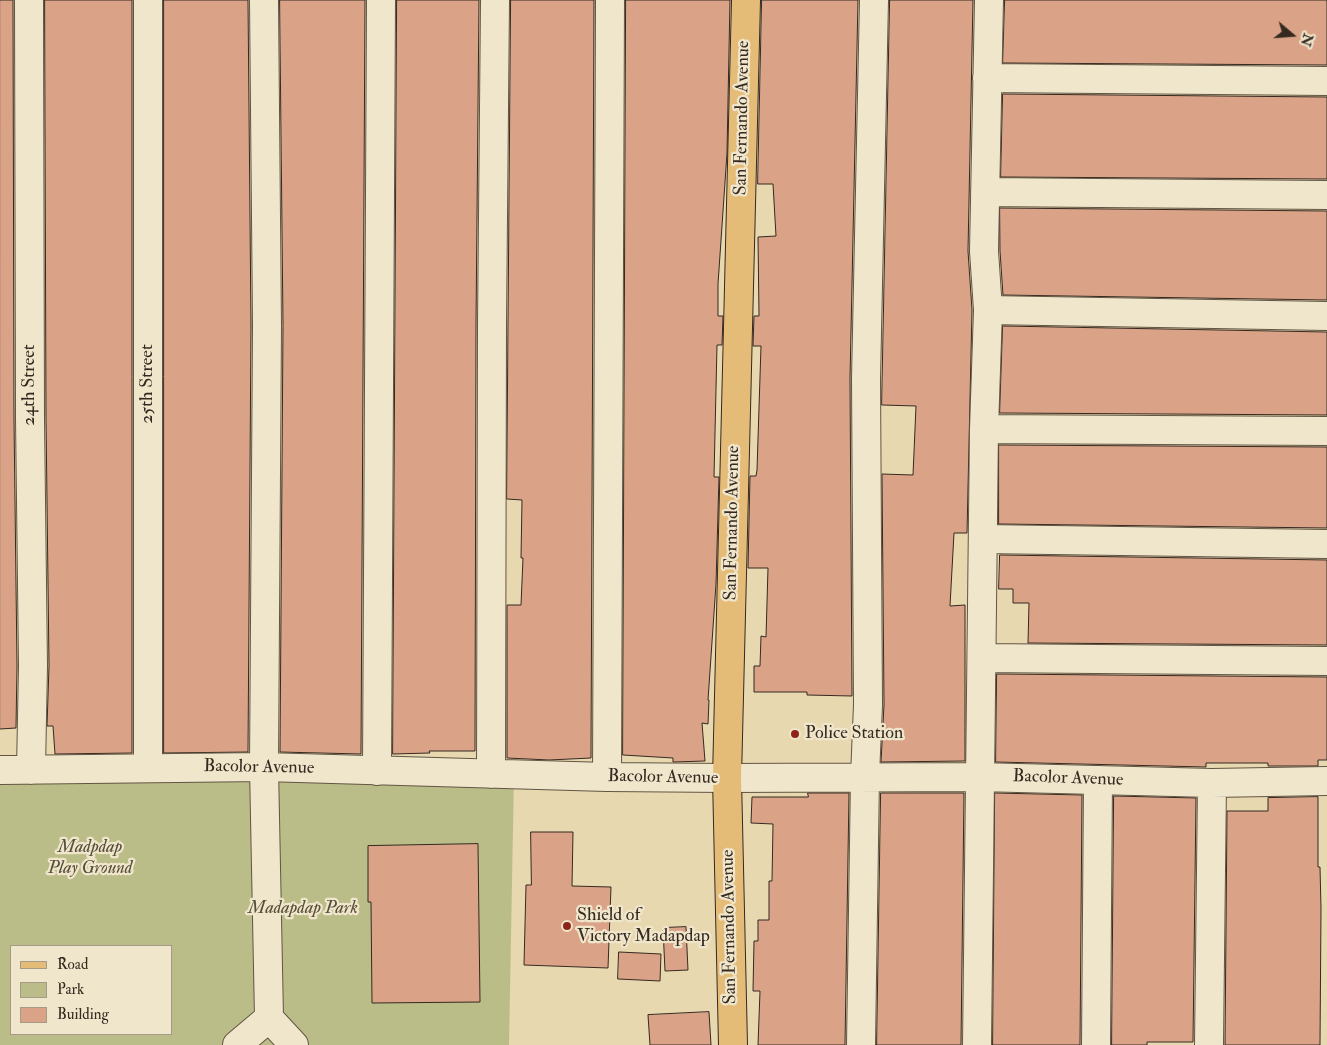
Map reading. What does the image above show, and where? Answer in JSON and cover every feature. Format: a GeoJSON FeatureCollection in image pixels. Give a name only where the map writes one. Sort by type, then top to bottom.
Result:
{"type":"FeatureCollection","features":[{"type":"Feature","properties":{"kind":"main road","name":"San Fernando Avenue"},"geometry":{"type":"LineString","coordinates":[[733,1045],[727,778],[746,0]]}},
{"type":"Feature","properties":{"kind":"street","name":"24th Street"},"geometry":{"type":"LineString","coordinates":[[29,0],[33,666],[31,770]]}},
{"type":"Feature","properties":{"kind":"street","name":"25th Street"},"geometry":{"type":"LineString","coordinates":[[148,0],[148,768]]}},
{"type":"Feature","properties":{"kind":"street"},"geometry":{"type":"LineString","coordinates":[[264,0],[267,326],[264,768],[268,1018],[294,1045]]}},
{"type":"Feature","properties":{"kind":"street"},"geometry":{"type":"LineString","coordinates":[[377,771],[381,0]]}},
{"type":"Feature","properties":{"kind":"street"},"geometry":{"type":"LineString","coordinates":[[491,774],[495,0]]}},
{"type":"Feature","properties":{"kind":"street"},"geometry":{"type":"LineString","coordinates":[[607,777],[610,0]]}},
{"type":"Feature","properties":{"kind":"street"},"geometry":{"type":"LineString","coordinates":[[861,1045],[865,776],[868,705],[866,379],[874,0]]}},
{"type":"Feature","properties":{"kind":"street"},"geometry":{"type":"LineString","coordinates":[[977,1045],[984,429],[988,310],[984,251],[989,0]]}},
{"type":"Feature","properties":{"kind":"street"},"geometry":{"type":"LineString","coordinates":[[987,78],[1327,81]]}},
{"type":"Feature","properties":{"kind":"street"},"geometry":{"type":"LineString","coordinates":[[985,192],[1327,195]]}},
{"type":"Feature","properties":{"kind":"street"},"geometry":{"type":"LineString","coordinates":[[988,310],[1327,316]]}},
{"type":"Feature","properties":{"kind":"street"},"geometry":{"type":"LineString","coordinates":[[984,429],[1327,431]]}},
{"type":"Feature","properties":{"kind":"street"},"geometry":{"type":"LineString","coordinates":[[984,539],[1327,544]]}},
{"type":"Feature","properties":{"kind":"street"},"geometry":{"type":"LineString","coordinates":[[982,658],[1327,661]]}},
{"type":"Feature","properties":{"kind":"street","name":"Bacolor Avenue"},"geometry":{"type":"LineString","coordinates":[[0,770],[264,768],[607,777],[980,777],[1212,783],[1327,781]]}},
{"type":"Feature","properties":{"kind":"street"},"geometry":{"type":"LineString","coordinates":[[1096,1045],[1098,780]]}},
{"type":"Feature","properties":{"kind":"street"},"geometry":{"type":"LineString","coordinates":[[1209,1045],[1212,783]]}},
{"type":"Feature","properties":{"kind":"street"},"geometry":{"type":"LineString","coordinates":[[237,1045],[268,1018]]}},
{"type":"Feature","properties":{"kind":"green space","name":"Madapdap Park"},"geometry":{"type":"Polygon","coordinates":[[[0,768],[514,775],[509,1045],[0,1045],[0,768]]]}},
{"type":"Feature","properties":{"kind":"building"},"geometry":{"type":"Polygon","coordinates":[[[0,0],[13,0],[14,418],[17,666],[16,728],[0,729],[0,0]]]}},
{"type":"Feature","properties":{"kind":"building"},"geometry":{"type":"Polygon","coordinates":[[[45,0],[132,0],[132,753],[55,754],[53,726],[47,726],[49,666],[46,418],[45,0]]]}},
{"type":"Feature","properties":{"kind":"building"},"geometry":{"type":"Polygon","coordinates":[[[164,0],[248,0],[251,326],[248,752],[164,753],[164,0]]]}},
{"type":"Feature","properties":{"kind":"building"},"geometry":{"type":"Polygon","coordinates":[[[280,0],[365,0],[361,754],[280,752],[283,326],[280,0]]]}},
{"type":"Feature","properties":{"kind":"building"},"geometry":{"type":"Polygon","coordinates":[[[397,0],[479,0],[475,751],[429,751],[430,753],[393,754],[397,0]]]}},
{"type":"Feature","properties":{"kind":"building"},"geometry":{"type":"Polygon","coordinates":[[[511,0],[594,0],[591,758],[549,760],[507,758],[507,605],[521,605],[523,558],[521,558],[522,500],[507,499],[511,0]]]}},
{"type":"Feature","properties":{"kind":"building"},"geometry":{"type":"Polygon","coordinates":[[[626,0],[730,0],[727,153],[718,284],[718,316],[723,316],[722,345],[717,345],[714,477],[719,477],[716,584],[708,724],[702,723],[705,761],[673,762],[673,758],[623,755],[626,0]]]}},
{"type":"Feature","properties":{"kind":"building"},"geometry":{"type":"Polygon","coordinates":[[[762,0],[858,0],[850,379],[852,696],[807,695],[807,692],[754,692],[754,666],[760,666],[761,636],[766,637],[768,568],[748,568],[750,476],[756,476],[757,470],[761,346],[753,346],[754,316],[759,316],[758,237],[776,236],[773,184],[758,184],[762,0]]]}},
{"type":"Feature","properties":{"kind":"building"},"geometry":{"type":"Polygon","coordinates":[[[890,0],[973,0],[968,251],[972,310],[967,533],[954,533],[950,606],[965,605],[965,761],[881,762],[884,705],[882,474],[913,475],[916,406],[882,405],[890,0]]]}},
{"type":"Feature","properties":{"kind":"building"},"geometry":{"type":"Polygon","coordinates":[[[1005,0],[1327,0],[1327,65],[1003,63],[1005,0]]]}},
{"type":"Feature","properties":{"kind":"building"},"geometry":{"type":"Polygon","coordinates":[[[1003,94],[1327,97],[1327,179],[1001,177],[1003,94]]]}},
{"type":"Feature","properties":{"kind":"building"},"geometry":{"type":"Polygon","coordinates":[[[1000,208],[1327,211],[1327,300],[1003,295],[1000,208]]]}},
{"type":"Feature","properties":{"kind":"building"},"geometry":{"type":"Polygon","coordinates":[[[1003,326],[1327,332],[1327,415],[1000,413],[1003,326]]]}},
{"type":"Feature","properties":{"kind":"building"},"geometry":{"type":"Polygon","coordinates":[[[999,445],[1327,447],[1327,528],[999,524],[999,445]]]}},
{"type":"Feature","properties":{"kind":"building"},"geometry":{"type":"Polygon","coordinates":[[[1000,555],[1327,560],[1327,645],[1028,643],[1029,603],[1013,603],[1013,589],[999,589],[1000,555]]]}},
{"type":"Feature","properties":{"kind":"building"},"geometry":{"type":"Polygon","coordinates":[[[997,674],[1327,677],[1327,760],[1318,760],[1318,766],[1268,766],[1268,763],[1206,763],[1206,767],[996,762],[997,674]]]}},
{"type":"Feature","properties":{"kind":"building"},"geometry":{"type":"Polygon","coordinates":[[[808,793],[849,793],[845,1045],[758,1045],[760,991],[753,991],[754,941],[758,941],[758,920],[769,920],[769,881],[772,881],[773,824],[751,823],[752,797],[808,797],[808,793]]]}},
{"type":"Feature","properties":{"kind":"building"},"geometry":{"type":"Polygon","coordinates":[[[881,793],[964,793],[961,1045],[877,1045],[881,793]]]}},
{"type":"Feature","properties":{"kind":"building"},"geometry":{"type":"Polygon","coordinates":[[[995,793],[1082,795],[1080,1045],[993,1045],[995,793]]]}},
{"type":"Feature","properties":{"kind":"building"},"geometry":{"type":"Polygon","coordinates":[[[1114,796],[1196,798],[1193,1042],[1147,1042],[1147,1045],[1112,1045],[1114,796]]]}},
{"type":"Feature","properties":{"kind":"building"},"geometry":{"type":"Polygon","coordinates":[[[1318,797],[1318,867],[1320,867],[1321,908],[1320,1045],[1225,1045],[1227,811],[1268,811],[1268,798],[1318,797]]]}},
{"type":"Feature","properties":{"kind":"building","name":"Shield of Victory Madapdap"},"geometry":{"type":"Polygon","coordinates":[[[531,832],[573,832],[572,886],[611,887],[608,968],[524,965],[526,885],[531,885],[531,832]]]}},
{"type":"Feature","properties":{"kind":"building"},"geometry":{"type":"Polygon","coordinates":[[[478,844],[480,1002],[372,1003],[371,902],[368,902],[368,846],[478,844]]]}},
{"type":"Feature","properties":{"kind":"building"},"geometry":{"type":"Polygon","coordinates":[[[686,927],[688,970],[665,971],[663,928],[686,927]]]}},
{"type":"Feature","properties":{"kind":"building"},"geometry":{"type":"Polygon","coordinates":[[[619,952],[661,954],[660,981],[618,979],[619,952]]]}},
{"type":"Feature","properties":{"kind":"building"},"geometry":{"type":"Polygon","coordinates":[[[709,1012],[711,1045],[650,1045],[648,1015],[709,1012]]]}},
{"type":"Feature","properties":{"kind":"place","name":"Police Station"},"geometry":{"type":"Point","coordinates":[795,734]}},
{"type":"Feature","properties":{"kind":"place","name":"Shield of Victory Madapdap"},"geometry":{"type":"Point","coordinates":[567,926]}},
{"type":"Feature","properties":{"kind":"park label","name":"Madpdap Play Ground"},"geometry":{"type":"Point","coordinates":[90,858]}}]}
